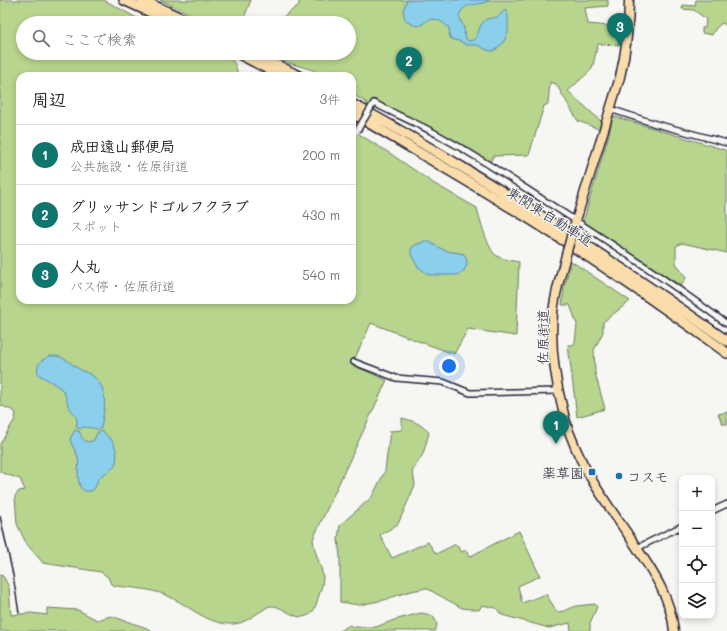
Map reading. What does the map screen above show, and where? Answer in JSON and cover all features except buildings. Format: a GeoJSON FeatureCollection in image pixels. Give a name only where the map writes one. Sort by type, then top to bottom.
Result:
{"type":"FeatureCollection","features":[{"type":"Feature","properties":{"kind":"highway"},"geometry":{"type":"LineString","coordinates":[[124,0],[159,16]]}},
{"type":"Feature","properties":{"kind":"highway"},"geometry":{"type":"LineString","coordinates":[[142,0],[177,16]]}},
{"type":"Feature","properties":{"kind":"highway","name":"佐原街道"},"geometry":{"type":"LineString","coordinates":[[629,0],[627,34],[622,66],[560,277],[553,324],[554,356],[558,391],[571,438],[600,492],[660,586],[670,611],[674,631]]}},
{"type":"Feature","properties":{"kind":"highway"},"geometry":{"type":"LineString","coordinates":[[251,60],[274,72]]}},
{"type":"Feature","properties":{"kind":"highway"},"geometry":{"type":"LineString","coordinates":[[267,60],[291,72]]}},
{"type":"Feature","properties":{"kind":"highway","name":"東関東自動車道"},"geometry":{"type":"LineString","coordinates":[[356,106],[505,192],[629,273],[727,342]]}},
{"type":"Feature","properties":{"kind":"highway","name":"東関東自動車道"},"geometry":{"type":"LineString","coordinates":[[356,115],[506,204],[550,232],[669,310],[727,353]]}},
{"type":"Feature","properties":{"kind":"street"},"geometry":{"type":"LineString","coordinates":[[357,131],[374,104],[410,120],[474,155],[575,224],[696,302],[727,324]]}},
{"type":"Feature","properties":{"kind":"street"},"geometry":{"type":"LineString","coordinates":[[610,109],[727,144]]}},
{"type":"Feature","properties":{"kind":"street"},"geometry":{"type":"LineString","coordinates":[[354,362],[396,378],[443,382],[470,393],[558,391]]}},
{"type":"Feature","properties":{"kind":"street"},"geometry":{"type":"LineString","coordinates":[[715,510],[727,504]]}},
{"type":"Feature","properties":{"kind":"street"},"geometry":{"type":"LineString","coordinates":[[637,548],[679,527]]}},
{"type":"Feature","properties":{"kind":"green space"},"geometry":{"type":"Polygon","coordinates":[[[0,0],[104,0],[133,16],[16,16],[16,60],[232,60],[237,72],[16,72],[16,304],[356,304],[356,132],[433,183],[477,208],[490,248],[497,256],[501,258],[519,262],[516,336],[468,329],[454,354],[371,323],[352,365],[387,380],[313,539],[323,579],[314,609],[306,616],[298,617],[279,607],[271,606],[241,623],[224,624],[208,619],[165,595],[138,588],[116,586],[111,584],[108,577],[101,572],[43,563],[26,543],[17,524],[15,496],[19,491],[25,490],[20,479],[0,472],[0,444],[15,419],[16,413],[0,405],[0,0]]]}},
{"type":"Feature","properties":{"kind":"green space"},"geometry":{"type":"Polygon","coordinates":[[[160,0],[251,0],[245,16],[195,16],[160,0]]]}},
{"type":"Feature","properties":{"kind":"green space"},"geometry":{"type":"Polygon","coordinates":[[[299,0],[608,0],[608,6],[585,8],[588,24],[620,27],[619,45],[598,44],[592,69],[568,91],[602,122],[599,129],[578,121],[556,84],[550,82],[548,104],[544,106],[529,155],[493,156],[490,163],[432,130],[372,100],[356,128],[356,123],[367,103],[356,96],[356,72],[316,72],[283,60],[356,60],[356,16],[284,16],[299,5],[299,0]]]}},
{"type":"Feature","properties":{"kind":"green space"},"geometry":{"type":"Polygon","coordinates":[[[696,0],[727,0],[727,26],[722,23],[716,28],[712,35],[702,33],[702,28],[705,28],[706,19],[694,10],[682,9],[683,5],[695,6],[696,0]]]}},
{"type":"Feature","properties":{"kind":"green space"},"geometry":{"type":"Polygon","coordinates":[[[613,116],[725,150],[727,153],[727,253],[682,243],[676,246],[676,263],[686,278],[681,286],[583,222],[613,116]]]}},
{"type":"Feature","properties":{"kind":"green space"},"geometry":{"type":"Polygon","coordinates":[[[571,261],[630,301],[603,322],[603,332],[594,350],[595,373],[605,409],[577,417],[568,345],[573,345],[575,342],[577,324],[570,305],[562,305],[564,288],[571,261]]]}},
{"type":"Feature","properties":{"kind":"green space"},"geometry":{"type":"Polygon","coordinates":[[[727,412],[727,424],[723,424],[718,414],[727,412]]]}},
{"type":"Feature","properties":{"kind":"green space"},"geometry":{"type":"Polygon","coordinates":[[[402,418],[421,425],[429,433],[423,454],[412,472],[415,485],[398,524],[380,535],[392,558],[428,542],[436,554],[456,544],[461,552],[466,550],[469,557],[519,531],[540,576],[518,586],[522,603],[546,594],[557,612],[576,606],[595,604],[597,607],[590,623],[590,631],[571,631],[570,623],[549,628],[502,615],[496,608],[482,605],[479,610],[462,608],[426,588],[407,592],[384,600],[359,605],[340,602],[340,557],[338,539],[340,525],[372,497],[385,471],[390,431],[402,430],[402,418]]]}},
{"type":"Feature","properties":{"kind":"green space"},"geometry":{"type":"Polygon","coordinates":[[[0,575],[3,576],[9,587],[11,615],[31,613],[47,615],[47,608],[78,610],[97,620],[111,616],[152,631],[0,631],[0,575]]]}},
{"type":"Feature","properties":{"kind":"green space"},"geometry":{"type":"Polygon","coordinates":[[[421,613],[430,615],[435,619],[437,625],[435,631],[339,631],[350,625],[353,627],[376,627],[394,620],[421,613]]]}},
{"type":"Feature","properties":{"kind":"water"},"geometry":{"type":"Polygon","coordinates":[[[407,0],[490,0],[468,6],[461,11],[459,16],[464,28],[465,37],[468,41],[474,39],[485,20],[495,18],[505,10],[508,16],[508,32],[503,43],[492,51],[477,45],[467,45],[450,38],[449,28],[442,22],[431,19],[418,26],[413,25],[405,19],[403,11],[407,0]]]}},
{"type":"Feature","properties":{"kind":"water"},"geometry":{"type":"Polygon","coordinates":[[[425,241],[430,242],[446,251],[464,254],[467,265],[463,272],[457,275],[429,275],[418,267],[411,255],[411,250],[413,246],[425,241]]]}},
{"type":"Feature","properties":{"kind":"water"},"geometry":{"type":"Polygon","coordinates":[[[51,356],[58,356],[65,359],[97,380],[104,392],[101,428],[97,430],[95,428],[84,427],[80,429],[76,427],[77,420],[68,405],[64,392],[55,384],[39,375],[38,365],[51,356]]]}},
{"type":"Feature","properties":{"kind":"water"},"geometry":{"type":"Polygon","coordinates":[[[75,430],[80,432],[85,441],[89,442],[94,440],[97,433],[102,431],[111,439],[116,450],[117,458],[115,465],[100,477],[94,489],[90,491],[85,491],[79,484],[78,458],[70,439],[75,430]]]}},
{"type":"Feature","properties":{"kind":"railway"},"geometry":{"type":"LineString","coordinates":[[0,516],[13,575],[19,613]]}},
{"type":"Feature","properties":{"kind":"place","name":"人丸"},"geometry":{"type":"Point","coordinates":[620,46]}},
{"type":"Feature","properties":{"kind":"place","name":"グリッサンドゴルフクラブ"},"geometry":{"type":"Point","coordinates":[409,80]}},
{"type":"Feature","properties":{"kind":"place","name":"成田遠山郵便局"},"geometry":{"type":"Point","coordinates":[556,444]}},
{"type":"Feature","properties":{"kind":"place","name":"薬草園"},"geometry":{"type":"Point","coordinates":[592,472]}},
{"type":"Feature","properties":{"kind":"place","name":"コスモ"},"geometry":{"type":"Point","coordinates":[619,476]}}]}
